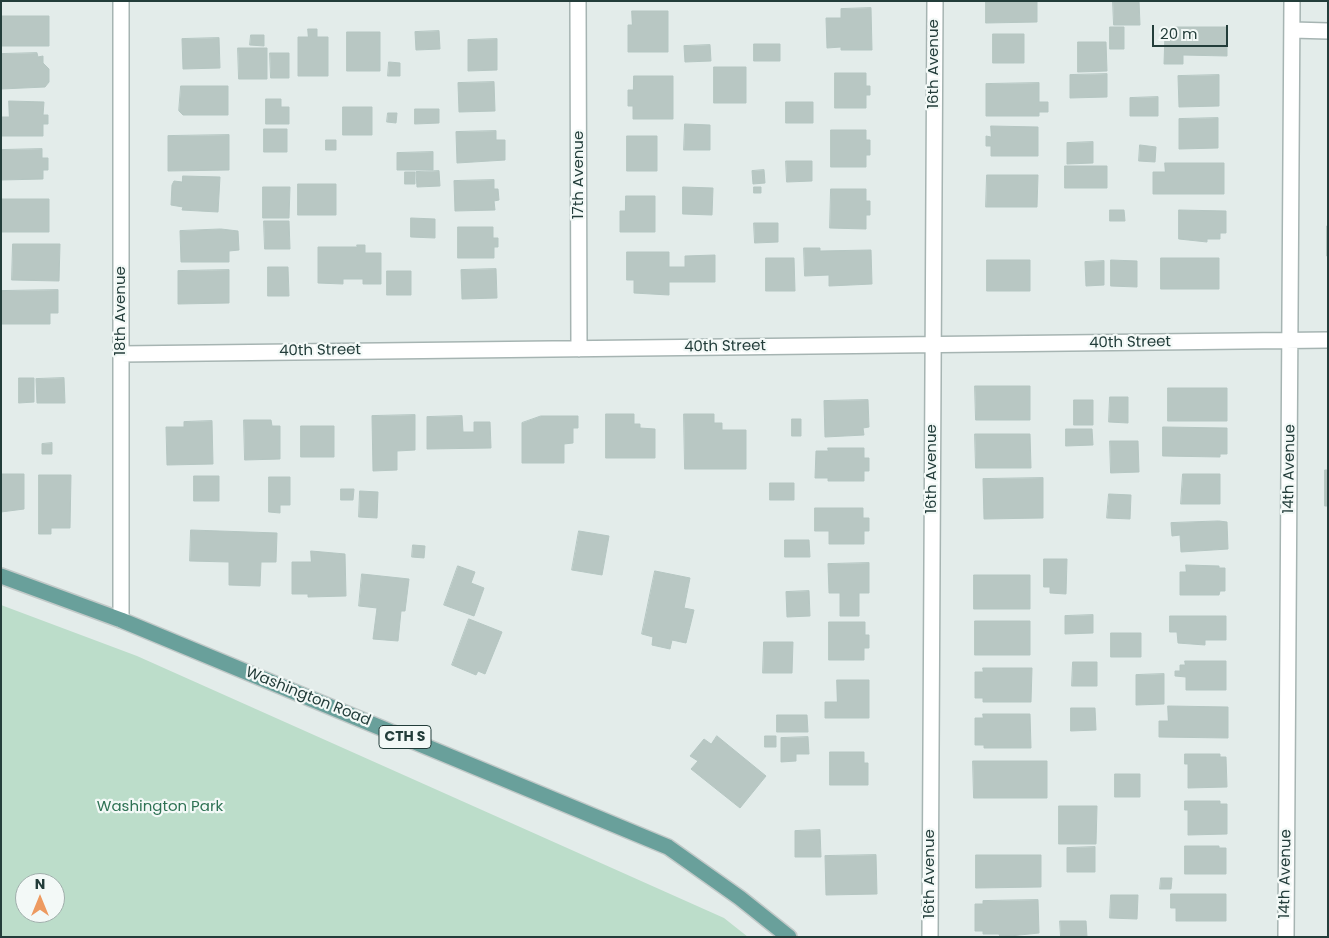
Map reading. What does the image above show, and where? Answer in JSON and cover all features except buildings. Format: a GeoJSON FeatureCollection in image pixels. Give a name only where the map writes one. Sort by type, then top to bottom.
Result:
{"type":"FeatureCollection","features":[{"type":"Feature","properties":{"kind":"main road","name":"Washington Road"},"geometry":{"type":"LineString","coordinates":[[1,576],[121,620],[668,847],[740,898],[789,937]]}},
{"type":"Feature","properties":{"kind":"street","name":"18th Avenue"},"geometry":{"type":"LineString","coordinates":[[121,1],[121,620]]}},
{"type":"Feature","properties":{"kind":"street","name":"17th Avenue"},"geometry":{"type":"LineString","coordinates":[[578,1],[579,348]]}},
{"type":"Feature","properties":{"kind":"street","name":"16th Avenue"},"geometry":{"type":"LineString","coordinates":[[930,937],[935,1]]}},
{"type":"Feature","properties":{"kind":"street","name":"14th Avenue"},"geometry":{"type":"LineString","coordinates":[[1286,937],[1292,1]]}},
{"type":"Feature","properties":{"kind":"street"},"geometry":{"type":"LineString","coordinates":[[1293,30],[1328,31]]}},
{"type":"Feature","properties":{"kind":"street","name":"40th Street"},"geometry":{"type":"LineString","coordinates":[[121,354],[1328,340]]}},
{"type":"Feature","properties":{"kind":"green space","name":"Washington Park"},"geometry":{"type":"Polygon","coordinates":[[[1,605],[137,656],[724,918],[748,937],[1,937],[1,605]]]}}]}
